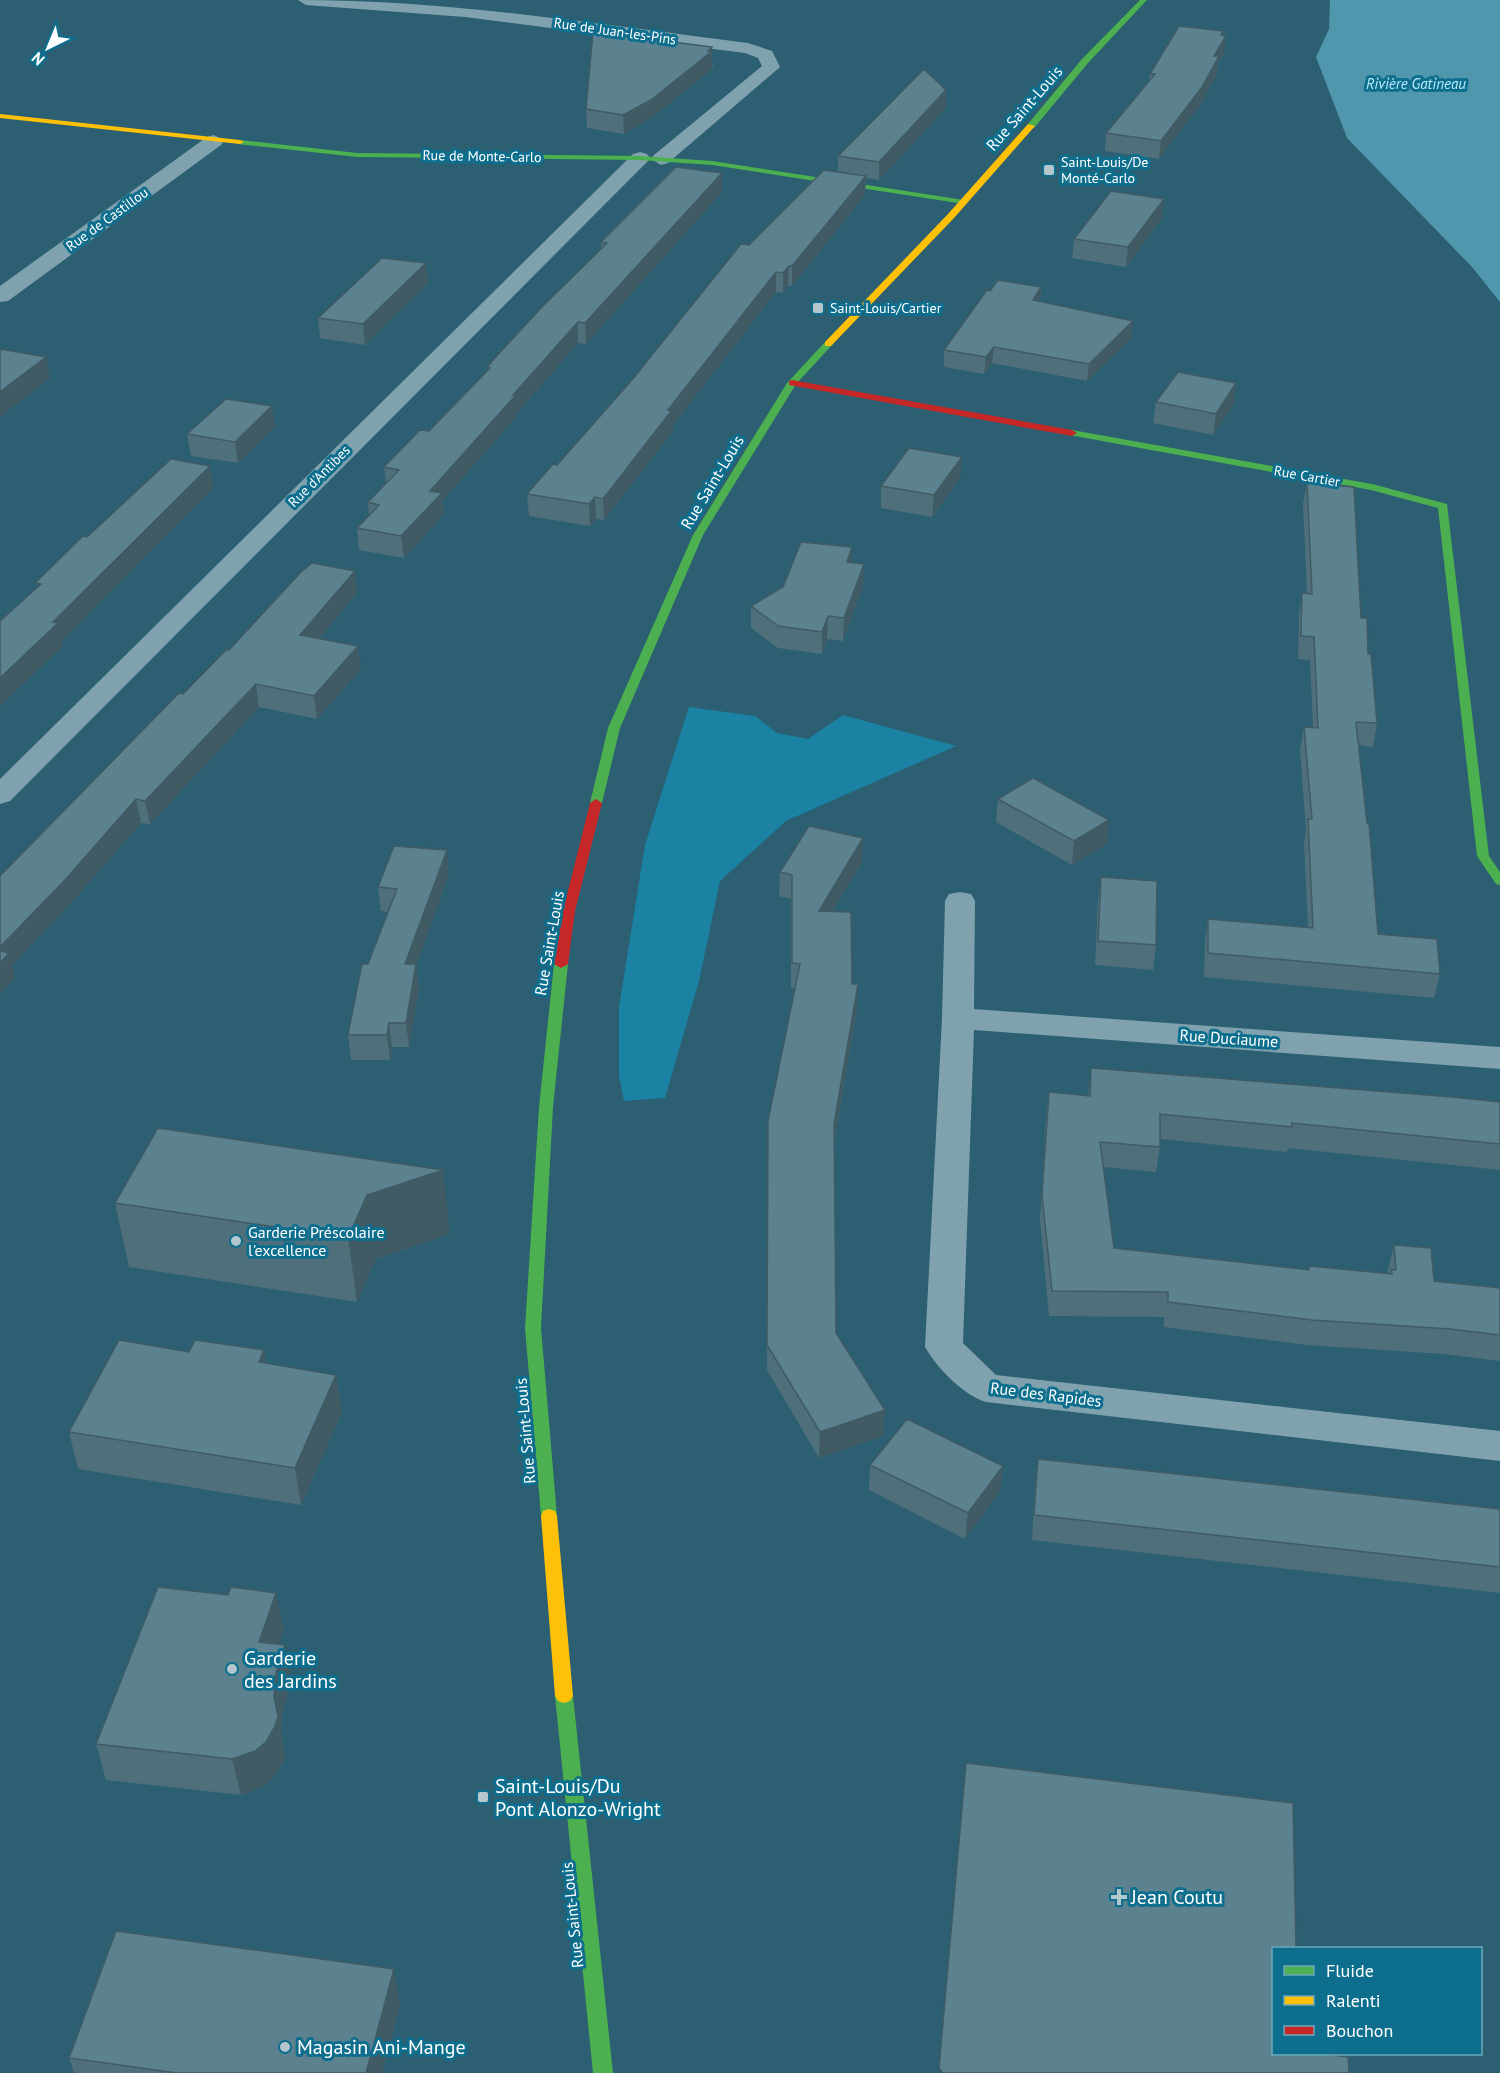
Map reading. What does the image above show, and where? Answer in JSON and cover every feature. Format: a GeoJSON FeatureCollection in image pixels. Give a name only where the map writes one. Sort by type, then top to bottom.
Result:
{"type":"FeatureCollection","features":[{"type":"Feature","properties":{"kind":"main road","name":"Rue Saint-Louis"},"geometry":{"type":"LineString","coordinates":[[603,2073],[564,1694],[533,1328],[555,1005],[569,911],[614,728],[698,535],[792,383],[879,288],[964,202],[1063,90],[1085,61],[1144,0]]}},
{"type":"Feature","properties":{"kind":"main road","name":"Rue de Monte-Carlo"},"geometry":{"type":"LineString","coordinates":[[0,116],[214,141],[357,154],[651,158],[737,165],[964,202]]}},
{"type":"Feature","properties":{"kind":"main road","name":"Rue Cartier"},"geometry":{"type":"LineString","coordinates":[[792,383],[1372,487],[1443,506],[1483,856],[1500,881]]}},
{"type":"Feature","properties":{"kind":"street","name":"Rue de Juan-les-Pins"},"geometry":{"type":"LineString","coordinates":[[306,0],[482,13],[748,48],[766,56],[771,67],[651,158]]}},
{"type":"Feature","properties":{"kind":"street","name":"Rue de Castillou"},"geometry":{"type":"LineString","coordinates":[[0,296],[214,141]]}},
{"type":"Feature","properties":{"kind":"street","name":"Rue d'Antibes"},"geometry":{"type":"LineString","coordinates":[[0,795],[651,158]]}},
{"type":"Feature","properties":{"kind":"street","name":"Rue des Rapides"},"geometry":{"type":"LineString","coordinates":[[960,901],[958,1018],[944,1347],[986,1388],[1500,1446]]}},
{"type":"Feature","properties":{"kind":"street","name":"Rue Duciaume"},"geometry":{"type":"LineString","coordinates":[[958,1018],[1500,1058]]}},
{"type":"Feature","properties":{"kind":"shaded area"},"geometry":{"type":"Polygon","coordinates":[[[689,707],[755,716],[777,733],[808,739],[843,715],[956,746],[786,821],[720,881],[699,981],[665,1098],[624,1101],[619,1076],[619,1007],[645,845],[689,707]]]}},
{"type":"Feature","properties":{"kind":"water","name":"Rivière Gatineau"},"geometry":{"type":"Polygon","coordinates":[[[1330,0],[1500,0],[1500,302],[1472,267],[1347,138],[1316,57],[1329,29],[1330,0]]]}},
{"type":"Feature","properties":{"kind":"building"},"geometry":{"type":"Polygon","coordinates":[[[1179,26],[1223,31],[1221,35],[1226,36],[1214,56],[1219,56],[1202,87],[1161,141],[1106,133],[1155,74],[1150,74],[1179,26]]]}},
{"type":"Feature","properties":{"kind":"building"},"geometry":{"type":"Polygon","coordinates":[[[593,32],[712,47],[708,51],[712,51],[651,100],[623,115],[586,109],[593,32]]]}},
{"type":"Feature","properties":{"kind":"building"},"geometry":{"type":"Polygon","coordinates":[[[924,69],[946,90],[879,162],[838,156],[924,69]]]}},
{"type":"Feature","properties":{"kind":"building"},"geometry":{"type":"Polygon","coordinates":[[[676,167],[722,173],[585,323],[578,322],[513,395],[516,395],[430,491],[442,493],[401,536],[357,528],[379,505],[368,502],[399,470],[384,467],[420,430],[429,431],[490,368],[487,368],[542,307],[607,243],[601,242],[676,167]]]}},
{"type":"Feature","properties":{"kind":"building"},"geometry":{"type":"Polygon","coordinates":[[[824,170],[866,176],[792,266],[789,266],[783,273],[776,272],[668,410],[672,410],[603,499],[595,497],[589,504],[527,494],[553,464],[557,465],[632,380],[741,244],[749,245],[824,170]]]}},
{"type":"Feature","properties":{"kind":"building"},"geometry":{"type":"Polygon","coordinates":[[[1111,191],[1164,199],[1128,247],[1074,239],[1111,191]]]}},
{"type":"Feature","properties":{"kind":"building"},"geometry":{"type":"Polygon","coordinates":[[[382,258],[426,263],[363,324],[318,318],[382,258]]]}},
{"type":"Feature","properties":{"kind":"building"},"geometry":{"type":"Polygon","coordinates":[[[998,280],[1041,287],[1033,300],[1133,321],[1089,364],[994,347],[986,357],[944,350],[987,290],[990,291],[998,280]]]}},
{"type":"Feature","properties":{"kind":"building"},"geometry":{"type":"Polygon","coordinates":[[[0,349],[46,357],[0,392],[0,349]]]}},
{"type":"Feature","properties":{"kind":"building"},"geometry":{"type":"Polygon","coordinates":[[[1178,372],[1236,383],[1216,414],[1156,402],[1178,372]]]}},
{"type":"Feature","properties":{"kind":"building"},"geometry":{"type":"Polygon","coordinates":[[[226,399],[272,406],[235,442],[187,434],[226,399]]]}},
{"type":"Feature","properties":{"kind":"building"},"geometry":{"type":"Polygon","coordinates":[[[909,448],[962,457],[934,495],[881,486],[909,448]]]}},
{"type":"Feature","properties":{"kind":"building"},"geometry":{"type":"Polygon","coordinates":[[[171,459],[210,466],[53,622],[58,623],[0,678],[0,621],[41,584],[35,583],[83,536],[87,537],[171,459]]]}},
{"type":"Feature","properties":{"kind":"building"},"geometry":{"type":"Polygon","coordinates":[[[1307,483],[1354,487],[1361,618],[1367,618],[1368,654],[1371,654],[1377,723],[1356,722],[1367,823],[1369,824],[1378,934],[1437,939],[1440,974],[1208,953],[1208,919],[1313,928],[1308,819],[1312,819],[1304,727],[1318,728],[1314,637],[1301,636],[1302,593],[1312,594],[1307,483]]]}},
{"type":"Feature","properties":{"kind":"building"},"geometry":{"type":"Polygon","coordinates":[[[801,542],[852,547],[847,562],[864,564],[844,618],[828,616],[822,632],[778,626],[751,606],[783,587],[801,542]]]}},
{"type":"Feature","properties":{"kind":"building"},"geometry":{"type":"Polygon","coordinates":[[[312,563],[355,571],[300,635],[358,646],[314,696],[256,684],[145,801],[136,799],[65,880],[0,947],[0,876],[179,693],[183,694],[226,650],[229,650],[312,563]]]}},
{"type":"Feature","properties":{"kind":"building"},"geometry":{"type":"Polygon","coordinates":[[[1033,778],[1109,820],[1074,841],[998,799],[1033,778]]]}},
{"type":"Feature","properties":{"kind":"building"},"geometry":{"type":"Polygon","coordinates":[[[809,826],[863,838],[819,911],[851,912],[852,984],[858,984],[834,1124],[836,1333],[885,1410],[820,1432],[767,1345],[768,1121],[800,964],[792,963],[792,875],[780,872],[809,826]]]}},
{"type":"Feature","properties":{"kind":"building"},"geometry":{"type":"Polygon","coordinates":[[[394,846],[447,850],[405,964],[416,964],[406,1023],[389,1023],[387,1035],[348,1035],[362,964],[368,964],[397,889],[378,887],[394,846]]]}},
{"type":"Feature","properties":{"kind":"building"},"geometry":{"type":"Polygon","coordinates":[[[1101,877],[1157,881],[1156,945],[1098,941],[1101,877]]]}},
{"type":"Feature","properties":{"kind":"building"},"geometry":{"type":"Polygon","coordinates":[[[0,951],[9,953],[0,963],[0,951]]]}},
{"type":"Feature","properties":{"kind":"building"},"geometry":{"type":"Polygon","coordinates":[[[1091,1068],[1500,1102],[1500,1144],[1292,1123],[1292,1127],[1160,1114],[1160,1147],[1100,1142],[1114,1248],[1309,1270],[1309,1266],[1392,1274],[1391,1270],[1396,1270],[1394,1245],[1431,1248],[1434,1281],[1500,1288],[1500,1335],[1450,1329],[1312,1320],[1168,1302],[1168,1292],[1052,1291],[1042,1195],[1049,1092],[1090,1096],[1091,1068]]]}},
{"type":"Feature","properties":{"kind":"building"},"geometry":{"type":"Polygon","coordinates":[[[158,1128],[443,1170],[367,1195],[348,1238],[115,1203],[158,1128]]]}},
{"type":"Feature","properties":{"kind":"building"},"geometry":{"type":"Polygon","coordinates":[[[119,1340],[189,1352],[195,1340],[264,1350],[259,1362],[336,1375],[295,1468],[69,1432],[119,1340]]]}},
{"type":"Feature","properties":{"kind":"building"},"geometry":{"type":"Polygon","coordinates":[[[907,1419],[1003,1466],[968,1513],[870,1465],[907,1419]]]}},
{"type":"Feature","properties":{"kind":"building"},"geometry":{"type":"Polygon","coordinates":[[[1038,1459],[1500,1509],[1500,1567],[1034,1515],[1038,1459]]]}},
{"type":"Feature","properties":{"kind":"building"},"geometry":{"type":"Polygon","coordinates":[[[158,1587],[228,1595],[231,1587],[276,1593],[259,1642],[285,1645],[275,1677],[274,1697],[278,1716],[266,1742],[255,1751],[232,1759],[96,1744],[158,1587]]]}},
{"type":"Feature","properties":{"kind":"building","name":"Jean Coutu"},"geometry":{"type":"Polygon","coordinates":[[[966,1763],[1293,1803],[1296,1947],[1272,1947],[1272,2055],[1348,2057],[1349,2073],[943,2073],[939,2068],[966,1763]]]}},
{"type":"Feature","properties":{"kind":"building"},"geometry":{"type":"Polygon","coordinates":[[[116,1931],[394,1969],[366,2073],[177,2073],[69,2058],[116,1931]]]}},
{"type":"Feature","properties":{"kind":"traffic: fast"},"geometry":{"type":"LineString","coordinates":[[1031,126],[1085,61],[1144,0]]}},
{"type":"Feature","properties":{"kind":"traffic: fast"},"geometry":{"type":"LineString","coordinates":[[240,142],[357,155],[640,158],[712,163],[964,202]]}},
{"type":"Feature","properties":{"kind":"traffic: fast"},"geometry":{"type":"LineString","coordinates":[[596,803],[614,728],[698,535],[792,383],[828,344]]}},
{"type":"Feature","properties":{"kind":"traffic: fast"},"geometry":{"type":"LineString","coordinates":[[1072,433],[1372,487],[1443,506],[1483,856],[1500,881]]}},
{"type":"Feature","properties":{"kind":"traffic: fast"},"geometry":{"type":"LineString","coordinates":[[549,1516],[533,1328],[546,1107],[561,964]]}},
{"type":"Feature","properties":{"kind":"traffic: fast"},"geometry":{"type":"LineString","coordinates":[[564,1696],[603,2073]]}},
{"type":"Feature","properties":{"kind":"traffic: slow"},"geometry":{"type":"LineString","coordinates":[[0,116],[240,142]]}},
{"type":"Feature","properties":{"kind":"traffic: slow"},"geometry":{"type":"LineString","coordinates":[[828,344],[951,216],[1031,126]]}},
{"type":"Feature","properties":{"kind":"traffic: slow"},"geometry":{"type":"LineString","coordinates":[[549,1516],[564,1696]]}},
{"type":"Feature","properties":{"kind":"traffic: jam"},"geometry":{"type":"LineString","coordinates":[[792,383],[1072,433]]}},
{"type":"Feature","properties":{"kind":"traffic: jam"},"geometry":{"type":"LineString","coordinates":[[561,964],[569,911],[596,803]]}},
{"type":"Feature","properties":{"kind":"place","name":"Saint-Louis/De Monté-Carlo"},"geometry":{"type":"Point","coordinates":[1049,170]}},
{"type":"Feature","properties":{"kind":"place","name":"Saint-Louis/Cartier"},"geometry":{"type":"Point","coordinates":[818,308]}},
{"type":"Feature","properties":{"kind":"place","name":"Garderie Préscolaire l'excellence"},"geometry":{"type":"Point","coordinates":[236,1241]}},
{"type":"Feature","properties":{"kind":"place","name":"Garderie des Jardins"},"geometry":{"type":"Point","coordinates":[232,1669]}},
{"type":"Feature","properties":{"kind":"place","name":"Saint-Louis/Du Pont Alonzo-Wright"},"geometry":{"type":"Point","coordinates":[483,1797]}},
{"type":"Feature","properties":{"kind":"place","name":"Jean Coutu"},"geometry":{"type":"Point","coordinates":[1119,1897]}},
{"type":"Feature","properties":{"kind":"place","name":"Magasin Ani-Mange"},"geometry":{"type":"Point","coordinates":[285,2047]}}]}
